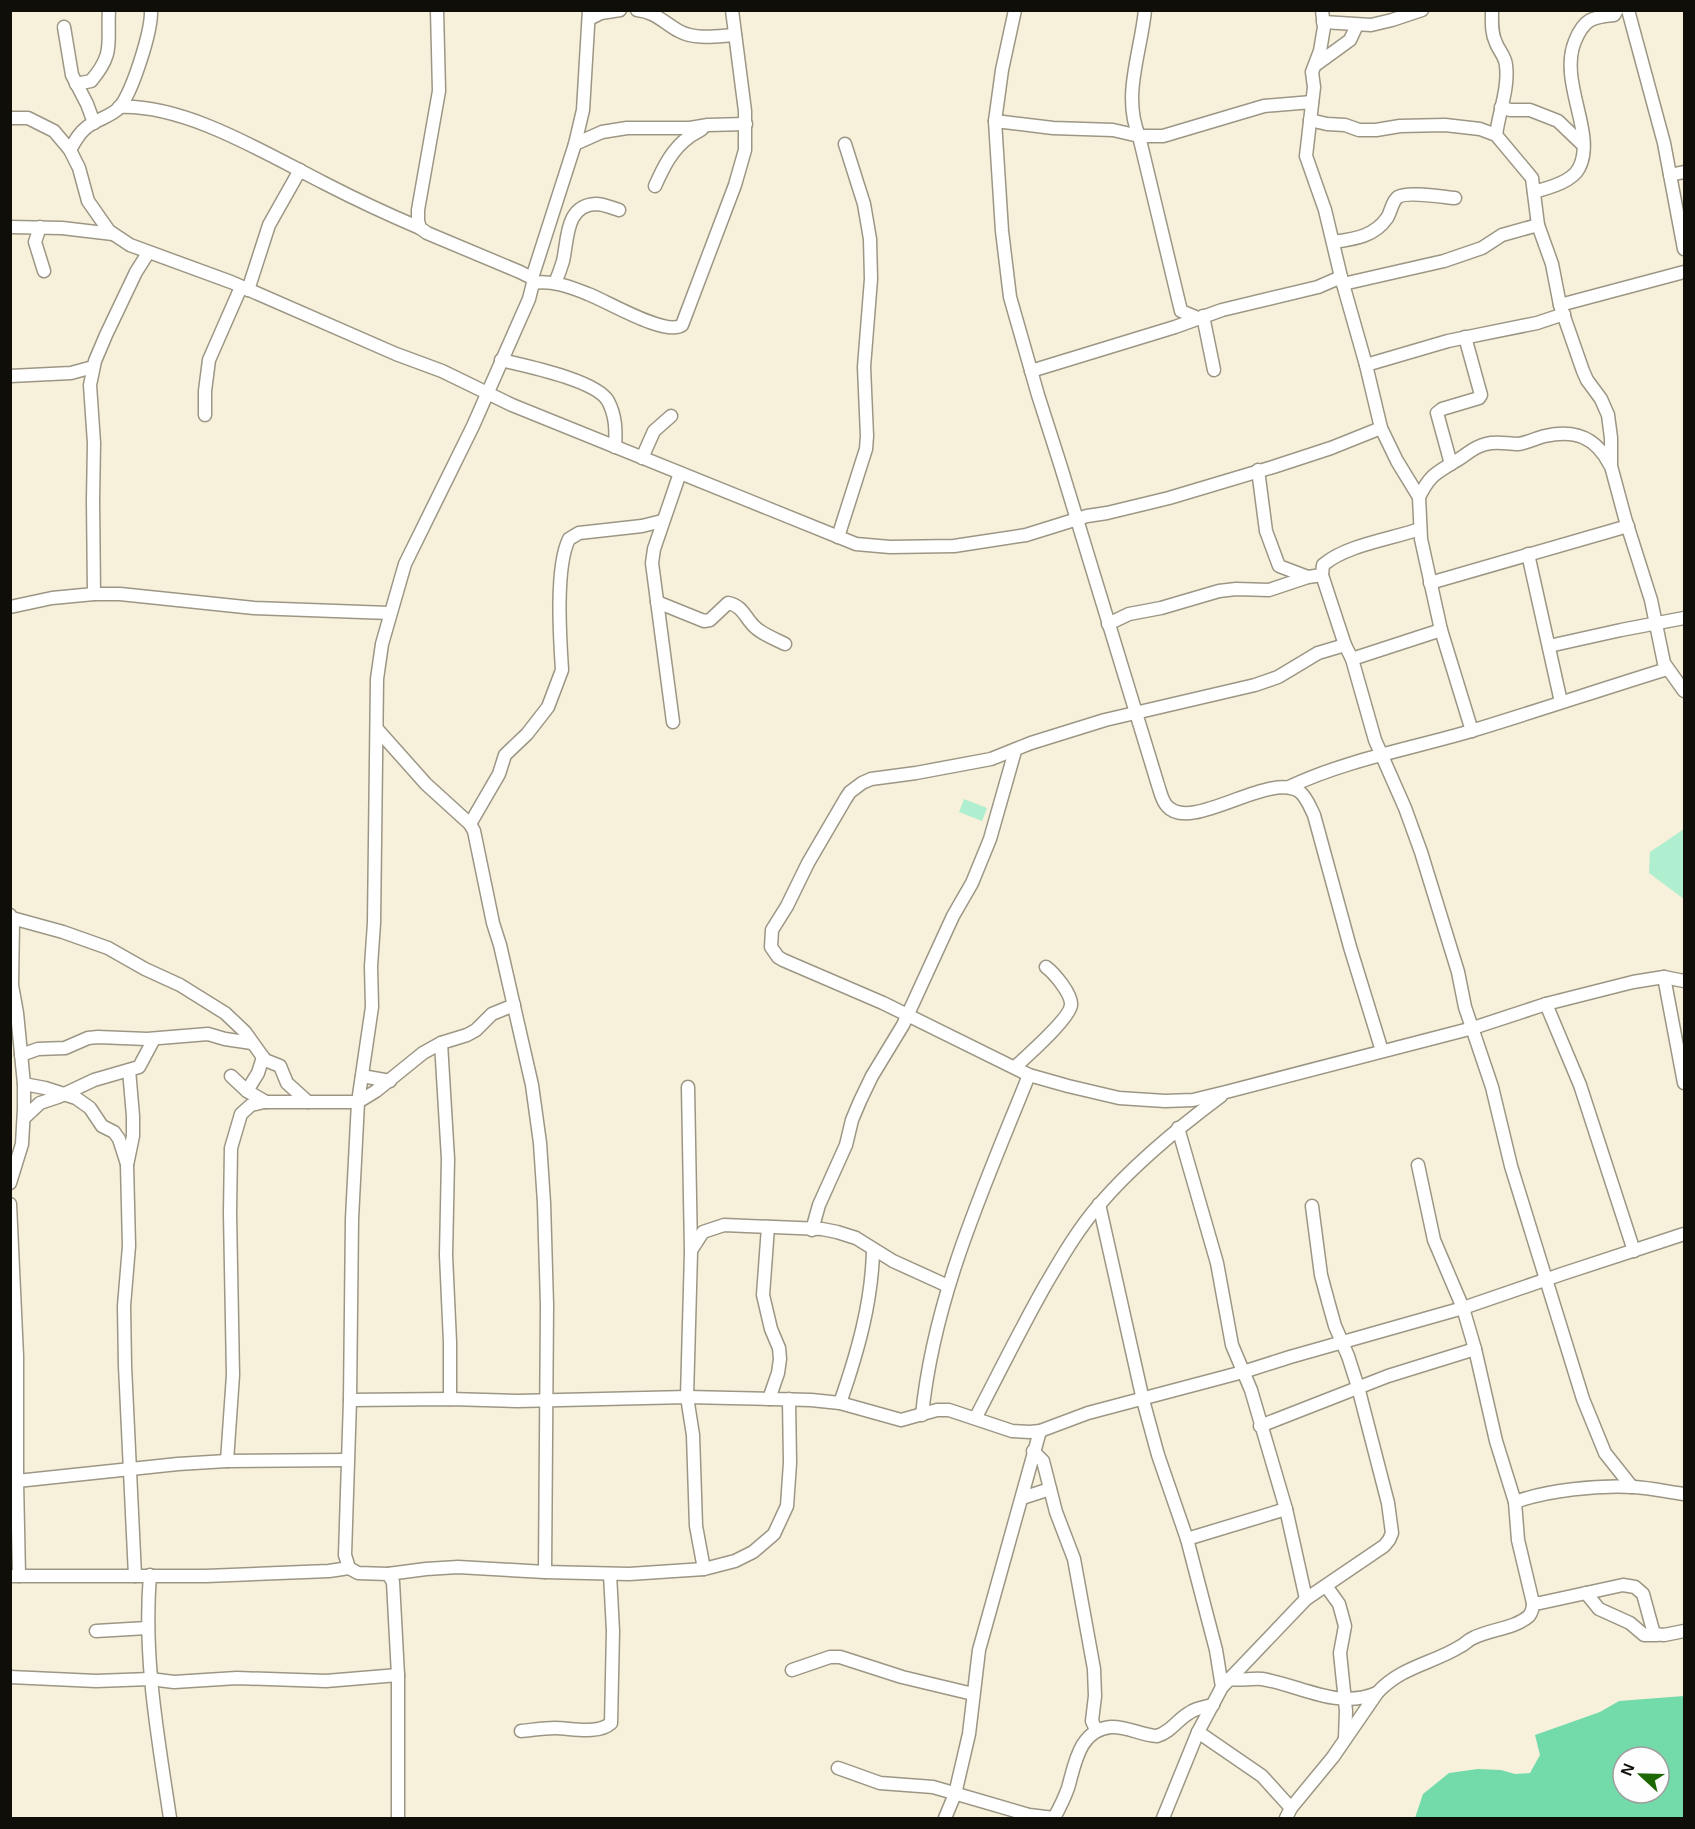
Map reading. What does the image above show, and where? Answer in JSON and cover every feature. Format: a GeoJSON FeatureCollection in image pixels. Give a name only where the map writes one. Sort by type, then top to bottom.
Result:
{"type":"FeatureCollection","features":[{"type":"Feature","properties":{"kind":"street"},"geometry":{"type":"LineString","coordinates":[[76,84],[91,81],[106,58],[110,49],[109,10]]}},
{"type":"Feature","properties":{"kind":"street"},"geometry":{"type":"LineString","coordinates":[[70,150],[77,137],[94,123],[119,108],[135,73],[148,33],[151,10]]}},
{"type":"Feature","properties":{"kind":"street"},"geometry":{"type":"LineString","coordinates":[[420,228],[418,210],[439,91],[437,10]]}},
{"type":"Feature","properties":{"kind":"street"},"geometry":{"type":"LineString","coordinates":[[349,1568],[345,1555],[350,1400],[350,1264],[358,1102],[372,1007],[377,679],[382,644],[389,613],[405,564],[529,299],[583,110],[589,15],[620,10]]}},
{"type":"Feature","properties":{"kind":"street"},"geometry":{"type":"LineString","coordinates":[[637,10],[656,15],[679,31],[692,36],[735,35]]}},
{"type":"Feature","properties":{"kind":"street"},"geometry":{"type":"LineString","coordinates":[[119,108],[148,108],[178,115],[275,157],[352,198],[533,281],[555,283],[585,293],[660,326],[673,329],[680,327],[685,320],[735,185],[745,150],[746,124],[732,10]]}},
{"type":"Feature","properties":{"kind":"street"},"geometry":{"type":"LineString","coordinates":[[1015,10],[1002,70],[995,121],[1004,259],[1010,297],[1076,520],[1166,805],[1177,812],[1190,813],[1273,788],[1289,787],[1309,778],[1472,731],[1667,669]]}},
{"type":"Feature","properties":{"kind":"street"},"geometry":{"type":"LineString","coordinates":[[1145,10],[1136,56],[1132,97],[1133,120],[1139,136],[1181,311],[1175,327]]}},
{"type":"Feature","properties":{"kind":"street"},"geometry":{"type":"LineString","coordinates":[[1422,10],[1381,23],[1357,24],[1323,16],[1320,51],[1312,72],[1314,84],[1306,156],[1325,210],[1381,428],[1396,461],[1419,497],[1420,529],[1430,583],[1441,630],[1472,731]]}},
{"type":"Feature","properties":{"kind":"street"},"geometry":{"type":"LineString","coordinates":[[1492,10],[1492,34],[1506,62],[1506,89],[1496,135]]}},
{"type":"Feature","properties":{"kind":"street"},"geometry":{"type":"LineString","coordinates":[[1534,192],[1550,187],[1577,172],[1583,145],[1576,98],[1569,72],[1572,48],[1582,27],[1591,19],[1612,15],[1617,10]]}},
{"type":"Feature","properties":{"kind":"street"},"geometry":{"type":"LineString","coordinates":[[1628,10],[1650,88],[1684,249]]}},
{"type":"Feature","properties":{"kind":"street"},"geometry":{"type":"LineString","coordinates":[[1314,67],[1350,40],[1357,24]]}},
{"type":"Feature","properties":{"kind":"street"},"geometry":{"type":"LineString","coordinates":[[64,27],[69,62],[76,84],[94,123]]}},
{"type":"Feature","properties":{"kind":"street"},"geometry":{"type":"LineString","coordinates":[[995,121],[1053,128],[1102,129],[1139,136],[1163,136],[1264,106],[1312,102]]}},
{"type":"Feature","properties":{"kind":"street"},"geometry":{"type":"LineString","coordinates":[[1501,107],[1530,110],[1558,121],[1583,145]]}},
{"type":"Feature","properties":{"kind":"street"},"geometry":{"type":"LineString","coordinates":[[10,118],[28,118],[54,131],[70,150],[79,168],[88,201],[113,234],[130,245],[244,288],[396,354],[442,371],[486,394],[642,458],[838,537],[874,546],[954,546],[1026,535],[1087,516],[1169,498],[1331,448],[1381,428]]}},
{"type":"Feature","properties":{"kind":"street"},"geometry":{"type":"LineString","coordinates":[[1310,120],[1345,125],[1359,130],[1445,125],[1480,129],[1496,135],[1532,178],[1538,225],[1552,264],[1562,310],[1582,371],[1601,399],[1608,415],[1611,466]]}},
{"type":"Feature","properties":{"kind":"street"},"geometry":{"type":"LineString","coordinates":[[575,144],[602,132],[627,128],[690,128],[746,124]]}},
{"type":"Feature","properties":{"kind":"street"},"geometry":{"type":"LineString","coordinates":[[655,186],[665,165],[678,147],[708,125]]}},
{"type":"Feature","properties":{"kind":"street"},"geometry":{"type":"LineString","coordinates":[[838,537],[866,449],[864,368],[871,279],[867,214],[845,144]]}},
{"type":"Feature","properties":{"kind":"street"},"geometry":{"type":"LineString","coordinates":[[205,415],[209,360],[244,288],[280,202],[300,170]]}},
{"type":"Feature","properties":{"kind":"street"},"geometry":{"type":"LineString","coordinates":[[1670,176],[1684,172]]}},
{"type":"Feature","properties":{"kind":"street"},"geometry":{"type":"LineString","coordinates":[[1333,242],[1365,236],[1387,218],[1399,196],[1455,198]]}},
{"type":"Feature","properties":{"kind":"street"},"geometry":{"type":"LineString","coordinates":[[555,283],[563,262],[571,219],[580,211],[595,204],[620,210]]}},
{"type":"Feature","properties":{"kind":"street"},"geometry":{"type":"LineString","coordinates":[[1031,371],[1175,327],[1200,317],[1268,298],[1443,261],[1482,248],[1502,235],[1523,227],[1538,225]]}},
{"type":"Feature","properties":{"kind":"street"},"geometry":{"type":"LineString","coordinates":[[10,227],[40,227],[113,234]]}},
{"type":"Feature","properties":{"kind":"street"},"geometry":{"type":"LineString","coordinates":[[40,227],[35,242],[44,271]]}},
{"type":"Feature","properties":{"kind":"street"},"geometry":{"type":"LineString","coordinates":[[94,594],[94,443],[90,385],[93,368],[119,308],[148,253]]}},
{"type":"Feature","properties":{"kind":"street"},"geometry":{"type":"LineString","coordinates":[[1366,365],[1465,337],[1537,322],[1562,310],[1684,272]]}},
{"type":"Feature","properties":{"kind":"street"},"geometry":{"type":"LineString","coordinates":[[1181,311],[1200,317]]}},
{"type":"Feature","properties":{"kind":"street"},"geometry":{"type":"LineString","coordinates":[[1200,317],[1214,370]]}},
{"type":"Feature","properties":{"kind":"street"},"geometry":{"type":"LineString","coordinates":[[1451,464],[1437,413],[1442,409],[1479,398],[1481,395],[1465,337]]}},
{"type":"Feature","properties":{"kind":"street"},"geometry":{"type":"LineString","coordinates":[[501,360],[564,376],[598,391],[608,400],[615,419],[615,447]]}},
{"type":"Feature","properties":{"kind":"street"},"geometry":{"type":"LineString","coordinates":[[10,376],[71,373],[93,368]]}},
{"type":"Feature","properties":{"kind":"street"},"geometry":{"type":"LineString","coordinates":[[642,458],[654,431],[671,416]]}},
{"type":"Feature","properties":{"kind":"street"},"geometry":{"type":"LineString","coordinates":[[1419,497],[1434,474],[1471,449],[1487,443],[1506,441],[1520,443],[1562,434],[1576,435],[1599,446],[1611,466],[1657,623],[1667,669],[1684,692]]}},
{"type":"Feature","properties":{"kind":"street"},"geometry":{"type":"LineString","coordinates":[[1258,470],[1266,531],[1280,566],[1308,577]]}},
{"type":"Feature","properties":{"kind":"street"},"geometry":{"type":"LineString","coordinates":[[673,722],[652,576],[652,556],[680,473]]}},
{"type":"Feature","properties":{"kind":"street"},"geometry":{"type":"LineString","coordinates":[[470,824],[499,774],[505,755],[527,734],[544,713],[559,681],[562,670],[561,576],[569,539],[579,534],[663,521]]}},
{"type":"Feature","properties":{"kind":"street"},"geometry":{"type":"LineString","coordinates":[[1430,583],[1628,526]]}},
{"type":"Feature","properties":{"kind":"street"},"geometry":{"type":"LineString","coordinates":[[1420,529],[1338,555],[1323,565],[1322,575],[1345,645],[1352,659],[1368,720],[1421,852],[1458,972],[1465,1007],[1492,1086],[1511,1166],[1582,1399],[1600,1442],[1613,1465],[1632,1487]]}},
{"type":"Feature","properties":{"kind":"street"},"geometry":{"type":"LineString","coordinates":[[1528,554],[1561,702]]}},
{"type":"Feature","properties":{"kind":"street"},"geometry":{"type":"LineString","coordinates":[[1108,624],[1129,614],[1161,608],[1219,591],[1269,590],[1308,577],[1322,575]]}},
{"type":"Feature","properties":{"kind":"street"},"geometry":{"type":"LineString","coordinates":[[10,607],[52,598],[120,594],[254,608],[389,613]]}},
{"type":"Feature","properties":{"kind":"street"},"geometry":{"type":"LineString","coordinates":[[657,602],[704,621],[710,620],[728,603],[735,604],[754,627],[785,644]]}},
{"type":"Feature","properties":{"kind":"street"},"geometry":{"type":"LineString","coordinates":[[1549,646],[1684,618]]}},
{"type":"Feature","properties":{"kind":"street"},"geometry":{"type":"LineString","coordinates":[[1352,659],[1441,630]]}},
{"type":"Feature","properties":{"kind":"street"},"geometry":{"type":"LineString","coordinates":[[1345,645],[1318,653],[1278,677],[1255,685],[1073,729],[991,759],[871,779],[854,788],[846,798],[772,930],[771,947],[778,957],[907,1015],[1029,1075],[1092,1093],[1138,1100],[1193,1100],[1473,1028],[1546,1004],[1633,982],[1664,977],[1684,981]]}},
{"type":"Feature","properties":{"kind":"street"},"geometry":{"type":"LineString","coordinates":[[377,729],[432,790],[470,824],[474,831],[537,1113],[546,1258],[545,1572]]}},
{"type":"Feature","properties":{"kind":"street"},"geometry":{"type":"LineString","coordinates":[[812,1230],[819,1205],[846,1145],[852,1120],[860,1101],[907,1015],[953,916],[972,884],[990,839],[1014,751]]}},
{"type":"Feature","properties":{"kind":"street"},"geometry":{"type":"LineString","coordinates":[[1289,787],[1300,792],[1307,800],[1314,815],[1350,947],[1382,1051]]}},
{"type":"Feature","properties":{"kind":"street"},"geometry":{"type":"LineString","coordinates":[[11,917],[108,948],[180,985],[225,1013],[263,1058],[280,1066],[287,1083],[308,1102]]}},
{"type":"Feature","properties":{"kind":"street"},"geometry":{"type":"LineString","coordinates":[[10,1183],[22,1144],[24,1118],[24,1084],[17,1047],[17,1013],[12,985],[14,929],[11,917]]}},
{"type":"Feature","properties":{"kind":"street"},"geometry":{"type":"LineString","coordinates":[[1015,1067],[1060,1022],[1070,1008],[1070,1001],[1060,981],[1046,967]]}},
{"type":"Feature","properties":{"kind":"street"},"geometry":{"type":"LineString","coordinates":[[1664,977],[1684,1083]]}},
{"type":"Feature","properties":{"kind":"street"},"geometry":{"type":"LineString","coordinates":[[1546,1004],[1580,1085],[1634,1251]]}},
{"type":"Feature","properties":{"kind":"street"},"geometry":{"type":"LineString","coordinates":[[227,1461],[233,1375],[231,1148],[241,1114],[251,1105],[266,1102],[358,1102],[390,1081],[419,1056],[441,1043],[467,1035],[476,1030],[492,1014],[514,1005]]}},
{"type":"Feature","properties":{"kind":"street"},"geometry":{"type":"LineString","coordinates":[[17,1047],[65,1048],[87,1038],[98,1036],[154,1039],[208,1034],[252,1043]]}},
{"type":"Feature","properties":{"kind":"street"},"geometry":{"type":"LineString","coordinates":[[24,1118],[36,1105],[64,1095],[94,1080],[139,1066],[154,1039]]}},
{"type":"Feature","properties":{"kind":"street"},"geometry":{"type":"LineString","coordinates":[[441,1043],[448,1159],[446,1235],[450,1399]]}},
{"type":"Feature","properties":{"kind":"street"},"geometry":{"type":"LineString","coordinates":[[247,1091],[258,1073],[263,1058]]}},
{"type":"Feature","properties":{"kind":"street"},"geometry":{"type":"LineString","coordinates":[[129,1070],[133,1116],[127,1165],[129,1246],[124,1306],[124,1346],[135,1576]]}},
{"type":"Feature","properties":{"kind":"street"},"geometry":{"type":"LineString","coordinates":[[922,1415],[928,1366],[948,1286],[967,1231],[1029,1075]]}},
{"type":"Feature","properties":{"kind":"street"},"geometry":{"type":"LineString","coordinates":[[231,1076],[247,1091],[266,1102]]}},
{"type":"Feature","properties":{"kind":"street"},"geometry":{"type":"LineString","coordinates":[[362,1076],[390,1081]]}},
{"type":"Feature","properties":{"kind":"street"},"geometry":{"type":"LineString","coordinates":[[24,1084],[76,1098],[90,1108],[102,1126],[117,1135],[127,1165]]}},
{"type":"Feature","properties":{"kind":"street"},"geometry":{"type":"LineString","coordinates":[[688,1087],[691,1252],[687,1397],[693,1435],[696,1526],[704,1569]]}},
{"type":"Feature","properties":{"kind":"street"},"geometry":{"type":"LineString","coordinates":[[976,1417],[1018,1332],[1067,1248],[1099,1204],[1178,1128],[1226,1092]]}},
{"type":"Feature","properties":{"kind":"street"},"geometry":{"type":"LineString","coordinates":[[1178,1128],[1217,1263],[1232,1345],[1237,1362],[1251,1390],[1286,1509],[1306,1599]]}},
{"type":"Feature","properties":{"kind":"street"},"geometry":{"type":"LineString","coordinates":[[1198,1732],[1262,1776],[1289,1813],[1386,1683],[1414,1666],[1462,1646],[1471,1638],[1520,1621],[1530,1615],[1533,1603],[1519,1548],[1515,1502],[1496,1441],[1463,1308],[1434,1240],[1418,1165]]}},
{"type":"Feature","properties":{"kind":"street"},"geometry":{"type":"LineString","coordinates":[[10,1204],[17,1356],[15,1576],[207,1576],[329,1571],[349,1568],[358,1573],[388,1574],[458,1567],[610,1574],[704,1569],[735,1561],[753,1552],[774,1534],[780,1524],[787,1506],[790,1487],[789,1400]]}},
{"type":"Feature","properties":{"kind":"street"},"geometry":{"type":"LineString","coordinates":[[1099,1204],[1143,1400],[1158,1455],[1187,1539],[1226,1683]]}},
{"type":"Feature","properties":{"kind":"street"},"geometry":{"type":"LineString","coordinates":[[1163,1818],[1198,1732],[1226,1683],[1306,1599],[1384,1546],[1392,1533],[1388,1503],[1358,1387],[1348,1356],[1341,1343],[1321,1275],[1312,1206]]}},
{"type":"Feature","properties":{"kind":"street"},"geometry":{"type":"LineString","coordinates":[[691,1252],[703,1232],[724,1225],[822,1229],[852,1236],[873,1250],[948,1286]]}},
{"type":"Feature","properties":{"kind":"street"},"geometry":{"type":"LineString","coordinates":[[768,1227],[763,1295],[771,1329],[779,1348],[780,1359],[769,1399]]}},
{"type":"Feature","properties":{"kind":"street"},"geometry":{"type":"LineString","coordinates":[[350,1400],[687,1397],[769,1399],[840,1403],[901,1420],[943,1410],[958,1411],[1020,1432],[1040,1431],[1088,1413],[1243,1372],[1463,1308],[1684,1234]]}},
{"type":"Feature","properties":{"kind":"street"},"geometry":{"type":"LineString","coordinates":[[840,1403],[863,1328],[870,1290],[873,1250]]}},
{"type":"Feature","properties":{"kind":"street"},"geometry":{"type":"LineString","coordinates":[[1260,1426],[1358,1387],[1475,1349]]}},
{"type":"Feature","properties":{"kind":"street"},"geometry":{"type":"LineString","coordinates":[[945,1818],[955,1794],[969,1734],[980,1642],[1040,1431]]}},
{"type":"Feature","properties":{"kind":"street"},"geometry":{"type":"LineString","coordinates":[[1033,1451],[1043,1461],[1056,1512],[1074,1559],[1094,1669],[1092,1721],[1096,1730]]}},
{"type":"Feature","properties":{"kind":"street"},"geometry":{"type":"LineString","coordinates":[[17,1481],[227,1461],[347,1460]]}},
{"type":"Feature","properties":{"kind":"street"},"geometry":{"type":"LineString","coordinates":[[1515,1502],[1539,1493],[1632,1487],[1684,1494]]}},
{"type":"Feature","properties":{"kind":"street"},"geometry":{"type":"LineString","coordinates":[[1022,1498],[1050,1489]]}},
{"type":"Feature","properties":{"kind":"street"},"geometry":{"type":"LineString","coordinates":[[1187,1539],[1286,1509]]}},
{"type":"Feature","properties":{"kind":"street"},"geometry":{"type":"LineString","coordinates":[[388,1574],[393,1582],[398,1675],[398,1818]]}},
{"type":"Feature","properties":{"kind":"street"},"geometry":{"type":"LineString","coordinates":[[521,1731],[555,1728],[589,1729],[606,1727],[611,1723],[613,1642],[610,1574]]}},
{"type":"Feature","properties":{"kind":"street"},"geometry":{"type":"LineString","coordinates":[[150,1575],[147,1628],[150,1678],[170,1818]]}},
{"type":"Feature","properties":{"kind":"street"},"geometry":{"type":"LineString","coordinates":[[1326,1586],[1339,1604],[1345,1626],[1340,1653],[1345,1739]]}},
{"type":"Feature","properties":{"kind":"street"},"geometry":{"type":"LineString","coordinates":[[1533,1603],[1623,1586],[1639,1589],[1647,1604],[1652,1631],[1657,1635]]}},
{"type":"Feature","properties":{"kind":"street"},"geometry":{"type":"LineString","coordinates":[[1586,1593],[1603,1612],[1630,1623],[1644,1635],[1684,1632]]}},
{"type":"Feature","properties":{"kind":"street"},"geometry":{"type":"LineString","coordinates":[[96,1631],[147,1628]]}},
{"type":"Feature","properties":{"kind":"street"},"geometry":{"type":"LineString","coordinates":[[792,1670],[830,1657],[840,1657],[902,1677],[973,1694]]}},
{"type":"Feature","properties":{"kind":"street"},"geometry":{"type":"LineString","coordinates":[[10,1677],[96,1681],[150,1678],[174,1682],[237,1678],[326,1681],[398,1675]]}},
{"type":"Feature","properties":{"kind":"street"},"geometry":{"type":"LineString","coordinates":[[1226,1683],[1263,1680],[1286,1684],[1311,1694],[1344,1699],[1366,1698],[1377,1693]]}},
{"type":"Feature","properties":{"kind":"street"},"geometry":{"type":"LineString","coordinates":[[838,1768],[880,1784],[933,1787],[1029,1815],[1054,1818],[1067,1790],[1079,1752],[1085,1741],[1096,1730],[1111,1727],[1157,1736],[1175,1726],[1187,1714],[1213,1705]]}},
{"type":"Feature","properties":{"kind":"green space"},"geometry":{"type":"Polygon","coordinates":[[[964,799],[987,808],[982,821],[959,812],[964,799]]]}},
{"type":"Feature","properties":{"kind":"green space"},"geometry":{"type":"Polygon","coordinates":[[[1684,829],[1684,899],[1649,873],[1650,852],[1684,829]]]}},
{"type":"Feature","properties":{"kind":"green space"},"geometry":{"type":"Polygon","coordinates":[[[1684,1696],[1684,1818],[1415,1818],[1423,1794],[1449,1773],[1478,1769],[1501,1770],[1515,1774],[1530,1773],[1540,1755],[1535,1735],[1600,1712],[1619,1701],[1684,1696]]]}}]}
